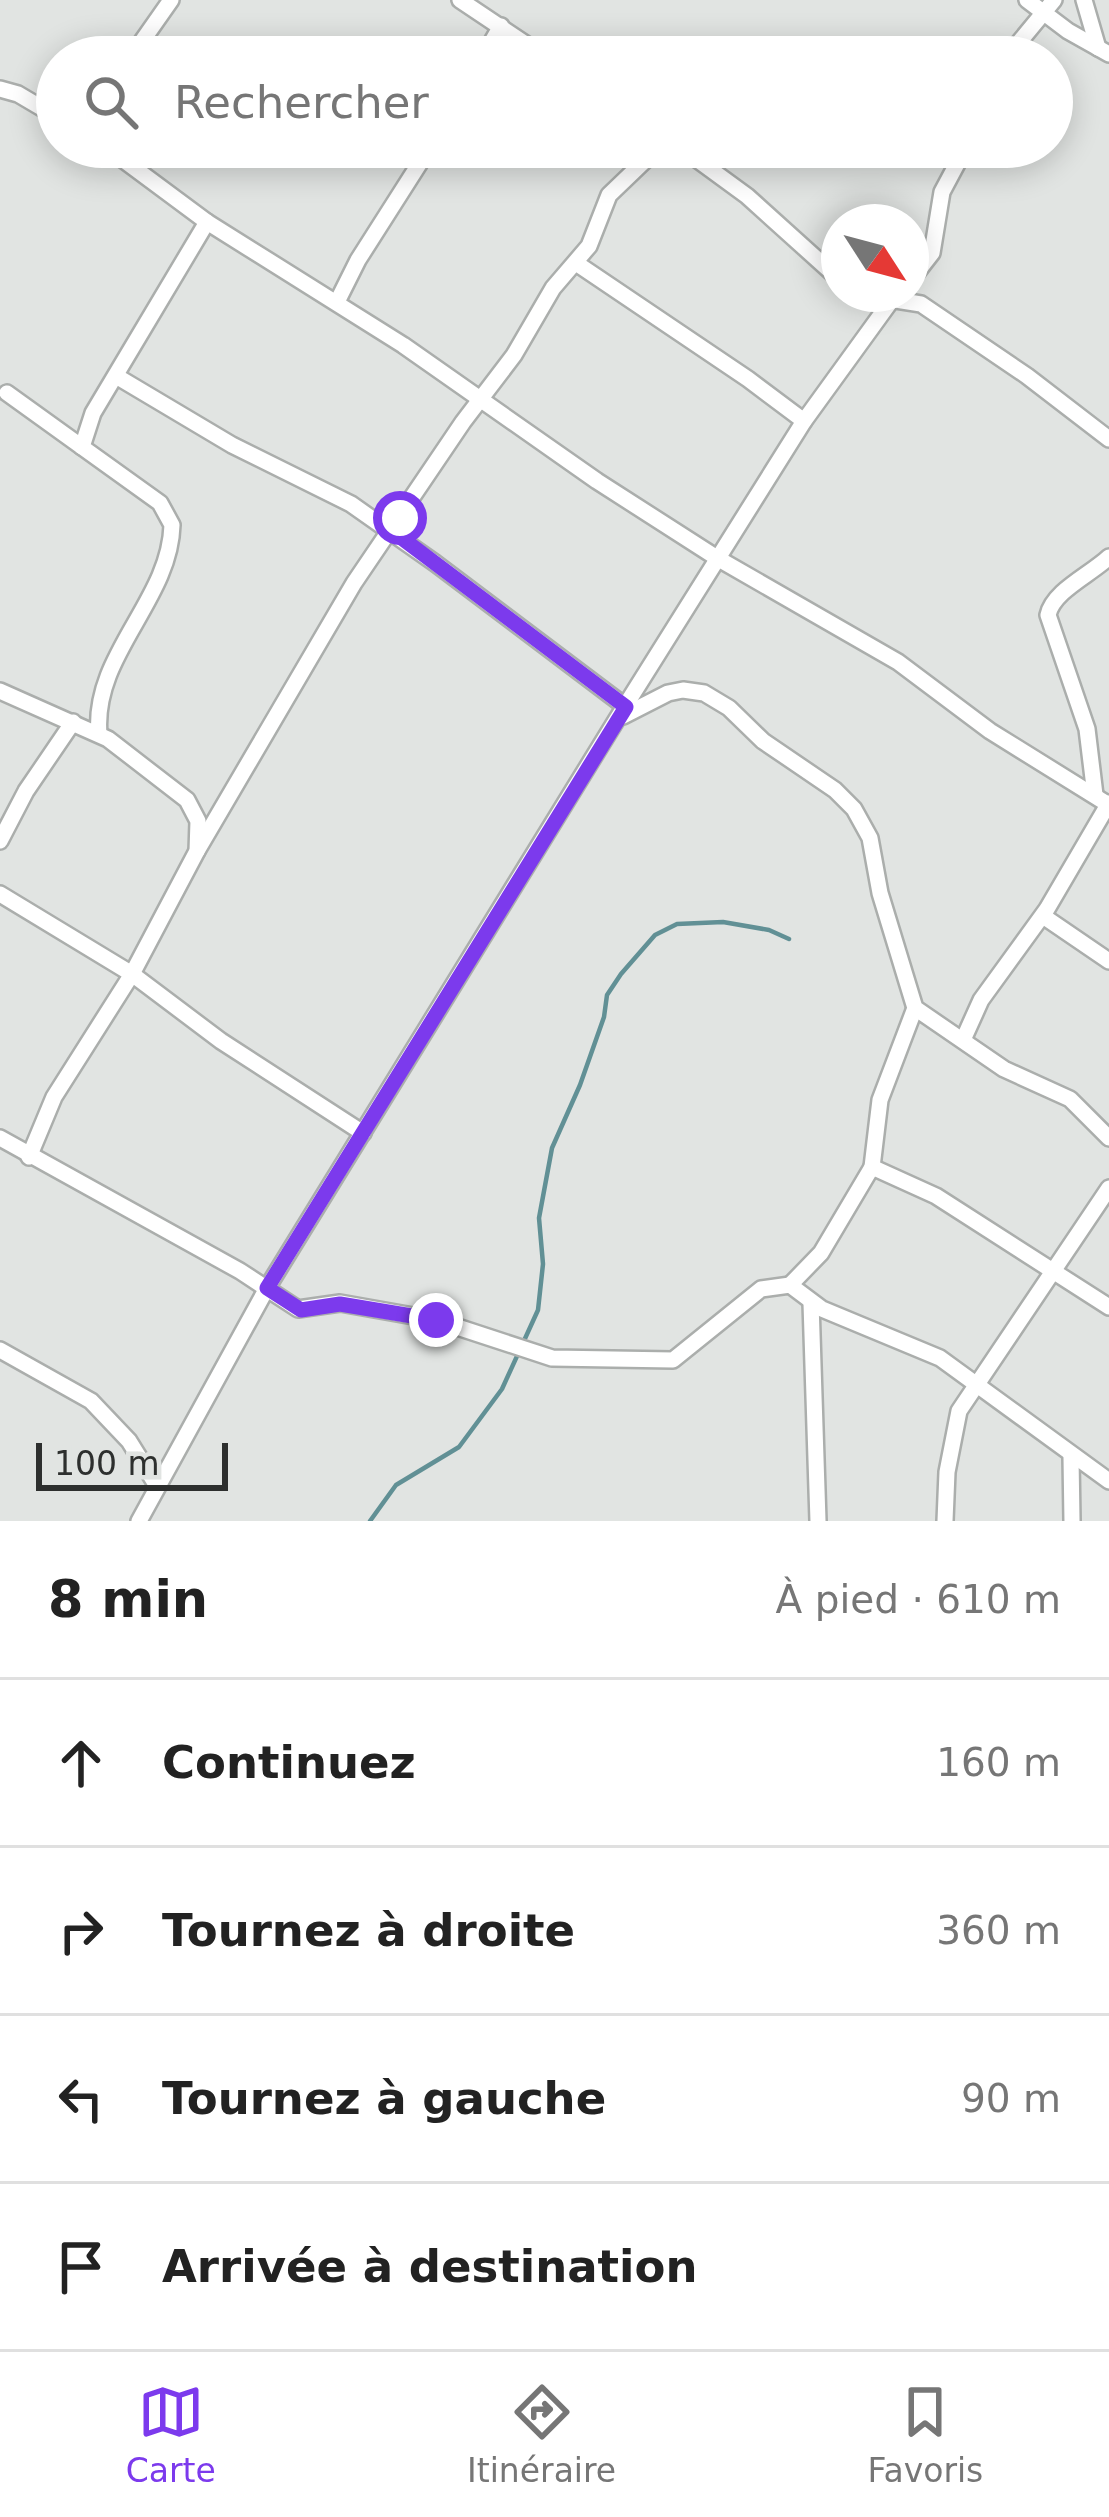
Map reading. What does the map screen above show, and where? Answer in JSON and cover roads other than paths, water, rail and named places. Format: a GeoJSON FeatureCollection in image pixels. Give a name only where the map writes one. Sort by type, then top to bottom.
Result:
{"type":"FeatureCollection","features":[{"type":"Feature","properties":{"kind":"street"},"geometry":{"type":"LineString","coordinates":[[146,36],[171,0]]}},
{"type":"Feature","properties":{"kind":"street"},"geometry":{"type":"LineString","coordinates":[[460,0],[515,36]]}},
{"type":"Feature","properties":{"kind":"street"},"geometry":{"type":"LineString","coordinates":[[1027,0],[1104,51]]}},
{"type":"Feature","properties":{"kind":"street"},"geometry":{"type":"LineString","coordinates":[[1026,36],[1054,0]]}},
{"type":"Feature","properties":{"kind":"street"},"geometry":{"type":"LineString","coordinates":[[1084,0],[1104,51]]}},
{"type":"Feature","properties":{"kind":"street"},"geometry":{"type":"LineString","coordinates":[[495,36],[501,26]]}},
{"type":"Feature","properties":{"kind":"street"},"geometry":{"type":"LineString","coordinates":[[0,89],[36,104]]}},
{"type":"Feature","properties":{"kind":"street"},"geometry":{"type":"LineString","coordinates":[[134,168],[207,222],[337,302],[717,558],[898,662],[990,731],[1105,802]]}},
{"type":"Feature","properties":{"kind":"street"},"geometry":{"type":"LineString","coordinates":[[337,302],[417,168]]}},
{"type":"Feature","properties":{"kind":"street"},"geometry":{"type":"LineString","coordinates":[[29,1157],[54,1097],[132,974],[197,851],[354,583],[514,355],[553,288],[589,246],[609,195],[637,168]]}},
{"type":"Feature","properties":{"kind":"street"},"geometry":{"type":"LineString","coordinates":[[709,168],[821,263]]}},
{"type":"Feature","properties":{"kind":"street"},"geometry":{"type":"LineString","coordinates":[[929,257],[942,192],[955,168]]}},
{"type":"Feature","properties":{"kind":"street"},"geometry":{"type":"LineString","coordinates":[[82,447],[94,413],[207,222]]}},
{"type":"Feature","properties":{"kind":"street"},"geometry":{"type":"LineString","coordinates":[[576,263],[804,421]]}},
{"type":"Feature","properties":{"kind":"street"},"geometry":{"type":"LineString","coordinates":[[929,310],[1109,439]]}},
{"type":"Feature","properties":{"kind":"street"},"geometry":{"type":"LineString","coordinates":[[139,1521],[267,1288],[717,558],[804,421],[882,312]]}},
{"type":"Feature","properties":{"kind":"street"},"geometry":{"type":"LineString","coordinates":[[116,376],[391,530],[621,713]]}},
{"type":"Feature","properties":{"kind":"street"},"geometry":{"type":"LineString","coordinates":[[7,393],[160,503],[172,525],[164,564],[108,676],[97,710],[99,734]]}},
{"type":"Feature","properties":{"kind":"street"},"geometry":{"type":"LineString","coordinates":[[963,1040],[981,1000],[1043,916],[1105,802],[1088,729],[1048,620],[1048,608],[1055,596],[1109,557]]}},
{"type":"Feature","properties":{"kind":"street"},"geometry":{"type":"LineString","coordinates":[[0,691],[99,734],[192,806],[198,820],[197,851]]}},
{"type":"Feature","properties":{"kind":"street"},"geometry":{"type":"LineString","coordinates":[[621,713],[668,693],[704,693],[835,790],[854,809],[870,838],[880,892],[915,1007],[880,1100],[872,1167],[821,1253],[790,1285]]}},
{"type":"Feature","properties":{"kind":"street"},"geometry":{"type":"LineString","coordinates":[[0,841],[26,791],[73,722]]}},
{"type":"Feature","properties":{"kind":"street"},"geometry":{"type":"LineString","coordinates":[[0,894],[132,974],[221,1041],[363,1133]]}},
{"type":"Feature","properties":{"kind":"street"},"geometry":{"type":"LineString","coordinates":[[1043,916],[1109,961]]}},
{"type":"Feature","properties":{"kind":"street"},"geometry":{"type":"LineString","coordinates":[[915,1007],[1004,1069],[1070,1099],[1109,1138]]}},
{"type":"Feature","properties":{"kind":"street"},"geometry":{"type":"LineString","coordinates":[[0,1138],[301,1310],[344,1304],[441,1321],[547,1357],[677,1359],[761,1289],[790,1285],[811,1303],[929,1353],[978,1383],[1109,1481]]}},
{"type":"Feature","properties":{"kind":"street"},"geometry":{"type":"LineString","coordinates":[[872,1167],[917,1185],[1109,1307]]}},
{"type":"Feature","properties":{"kind":"street"},"geometry":{"type":"LineString","coordinates":[[945,1521],[946,1472],[955,1421],[1109,1189]]}},
{"type":"Feature","properties":{"kind":"street"},"geometry":{"type":"LineString","coordinates":[[811,1303],[818,1521]]}},
{"type":"Feature","properties":{"kind":"street"},"geometry":{"type":"LineString","coordinates":[[0,1350],[91,1402],[129,1441],[157,1486]]}},
{"type":"Feature","properties":{"kind":"street"},"geometry":{"type":"LineString","coordinates":[[1072,1457],[1072,1521]]}},
{"type":"Feature","properties":{"kind":"waterway"},"geometry":{"type":"LineString","coordinates":[[370,1521],[396,1485],[459,1447],[502,1389],[538,1310],[543,1264],[539,1218],[552,1148],[580,1085],[607,995],[621,974],[655,935],[677,924],[723,922],[769,930],[789,939]]}}]}
